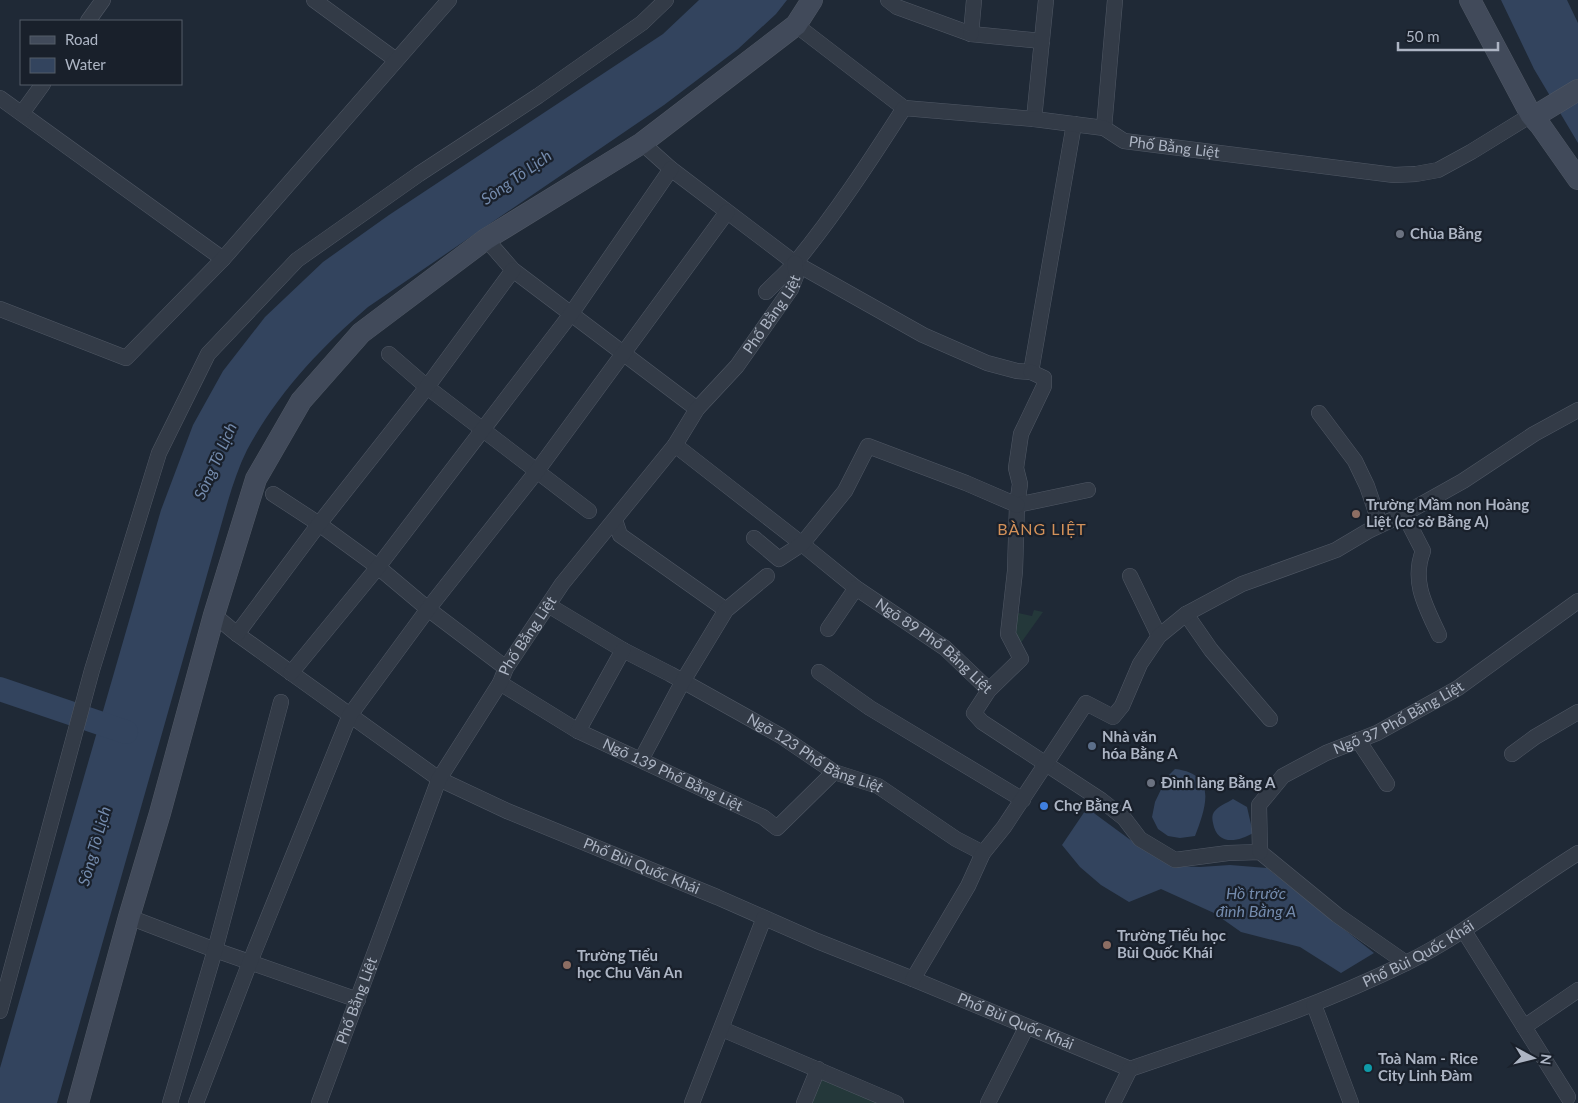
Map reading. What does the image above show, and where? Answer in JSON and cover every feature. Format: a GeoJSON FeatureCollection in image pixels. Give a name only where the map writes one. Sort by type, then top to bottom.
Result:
{"type":"FeatureCollection","features":[{"type":"Feature","properties":{"kind":"street"},"geometry":{"type":"LineString","coordinates":[[89,20],[103,0]]}},
{"type":"Feature","properties":{"kind":"street"},"geometry":{"type":"LineString","coordinates":[[314,0],[396,60]]}},
{"type":"Feature","properties":{"kind":"street"},"geometry":{"type":"LineString","coordinates":[[0,310],[126,358],[223,259],[449,0]]}},
{"type":"Feature","properties":{"kind":"street"},"geometry":{"type":"LineString","coordinates":[[0,1011],[92,670],[159,453],[208,354],[297,260],[642,23],[666,0]]}},
{"type":"Feature","properties":{"kind":"street"},"geometry":{"type":"LineString","coordinates":[[78,1103],[214,615],[256,479],[301,400],[361,333],[486,239],[642,143],[796,25],[812,0]]}},
{"type":"Feature","properties":{"kind":"street"},"geometry":{"type":"LineString","coordinates":[[888,0],[897,7],[971,34],[1042,41]]}},
{"type":"Feature","properties":{"kind":"street"},"geometry":{"type":"LineString","coordinates":[[971,34],[974,0]]}},
{"type":"Feature","properties":{"kind":"street"},"geometry":{"type":"LineString","coordinates":[[1034,119],[1046,0]]}},
{"type":"Feature","properties":{"kind":"street"},"geometry":{"type":"LineString","coordinates":[[1104,128],[1115,0]]}},
{"type":"Feature","properties":{"kind":"street"},"geometry":{"type":"LineString","coordinates":[[1470,0],[1536,114],[1540,125],[1578,179]]}},
{"type":"Feature","properties":{"kind":"street"},"geometry":{"type":"LineString","coordinates":[[796,25],[904,108]]}},
{"type":"Feature","properties":{"kind":"street"},"geometry":{"type":"LineString","coordinates":[[22,113],[42,85]]}},
{"type":"Feature","properties":{"kind":"street"},"geometry":{"type":"LineString","coordinates":[[1536,114],[1578,90]]}},
{"type":"Feature","properties":{"kind":"street"},"geometry":{"type":"LineString","coordinates":[[0,98],[223,259]]}},
{"type":"Feature","properties":{"kind":"street","name":"Phố Bằng Liệt"},"geometry":{"type":"LineString","coordinates":[[318,1103],[439,779],[500,683],[506,668],[562,584],[675,444],[697,409],[737,366],[791,289],[796,276],[795,263],[865,169],[904,108],[1034,119],[1104,128],[1124,141],[1342,170],[1394,175],[1408,175],[1438,170],[1536,114]]}},
{"type":"Feature","properties":{"kind":"street"},"geometry":{"type":"LineString","coordinates":[[1031,372],[1074,124]]}},
{"type":"Feature","properties":{"kind":"street"},"geometry":{"type":"LineString","coordinates":[[642,143],[671,169],[795,263],[923,335],[987,363],[1017,371],[1031,372],[1044,378],[1044,386],[1021,434],[1016,468],[1020,484],[1015,571],[1008,634],[1021,659],[989,690]]}},
{"type":"Feature","properties":{"kind":"street"},"geometry":{"type":"LineString","coordinates":[[291,673],[378,567],[571,314],[671,169]]}},
{"type":"Feature","properties":{"kind":"street"},"geometry":{"type":"LineString","coordinates":[[196,1103],[250,962],[350,715],[428,609],[537,471],[727,212]]}},
{"type":"Feature","properties":{"kind":"street"},"geometry":{"type":"LineString","coordinates":[[486,239],[514,270],[697,409]]}},
{"type":"Feature","properties":{"kind":"street"},"geometry":{"type":"LineString","coordinates":[[766,292],[795,263]]}},
{"type":"Feature","properties":{"kind":"street"},"geometry":{"type":"LineString","coordinates":[[237,634],[319,524],[427,387],[514,270]]}},
{"type":"Feature","properties":{"kind":"street"},"geometry":{"type":"LineString","coordinates":[[389,354],[427,387],[589,511]]}},
{"type":"Feature","properties":{"kind":"street"},"geometry":{"type":"LineString","coordinates":[[913,979],[968,886],[983,854],[1023,800],[1086,703],[1113,717],[1122,706],[1140,664],[1159,636],[1186,614],[1242,584],[1336,550],[1380,524],[1404,514],[1463,481],[1541,430],[1578,410]]}},
{"type":"Feature","properties":{"kind":"street"},"geometry":{"type":"LineString","coordinates":[[1319,413],[1355,462],[1367,486],[1380,524]]}},
{"type":"Feature","properties":{"kind":"street","name":"Ngõ 89 Phố Bằng Liệt"},"geometry":{"type":"LineString","coordinates":[[675,444],[856,588],[945,648],[989,690],[974,713],[982,722],[1046,765]]}},
{"type":"Feature","properties":{"kind":"street"},"geometry":{"type":"LineString","coordinates":[[754,538],[779,559],[802,544],[845,491],[868,446],[1018,505],[1088,490]]}},
{"type":"Feature","properties":{"kind":"street"},"geometry":{"type":"LineString","coordinates":[[273,494],[319,524],[378,567],[428,609],[506,668]]}},
{"type":"Feature","properties":{"kind":"street"},"geometry":{"type":"LineString","coordinates":[[1404,514],[1423,551],[1418,564],[1419,590],[1439,634]]}},
{"type":"Feature","properties":{"kind":"street"},"geometry":{"type":"LineString","coordinates":[[615,520],[620,534],[726,610]]}},
{"type":"Feature","properties":{"kind":"street"},"geometry":{"type":"LineString","coordinates":[[641,760],[683,681],[726,610],[767,576]]}},
{"type":"Feature","properties":{"kind":"street"},"geometry":{"type":"LineString","coordinates":[[1130,576],[1159,636]]}},
{"type":"Feature","properties":{"kind":"street","name":"Ngõ 89 Phố Bằng Liệt"},"geometry":{"type":"LineString","coordinates":[[828,629],[856,588]]}},
{"type":"Feature","properties":{"kind":"street","name":"Ngõ 37 Phố Bằng Liệt"},"geometry":{"type":"LineString","coordinates":[[1260,852],[1259,805],[1283,776],[1326,753],[1377,733],[1458,688],[1578,601]]}},
{"type":"Feature","properties":{"kind":"street","name":"Ngõ 123 Phố Bằng Liệt"},"geometry":{"type":"LineString","coordinates":[[548,605],[623,650],[781,736],[834,772],[878,786],[956,839],[983,854]]}},
{"type":"Feature","properties":{"kind":"street"},"geometry":{"type":"LineString","coordinates":[[1186,614],[1211,650],[1270,719]]}},
{"type":"Feature","properties":{"kind":"street","name":"Phố Bùi Quốc Khái"},"geometry":{"type":"LineString","coordinates":[[214,615],[237,634],[439,779],[491,804],[1130,1070],[1314,1005],[1406,963],[1464,931],[1578,853]]}},
{"type":"Feature","properties":{"kind":"street"},"geometry":{"type":"LineString","coordinates":[[578,731],[623,650]]}},
{"type":"Feature","properties":{"kind":"street"},"geometry":{"type":"LineString","coordinates":[[819,672],[870,708],[1023,800]]}},
{"type":"Feature","properties":{"kind":"street","name":"Ngõ 139 Phố Bằng Liệt"},"geometry":{"type":"LineString","coordinates":[[500,683],[578,731],[763,817],[777,828],[834,772]]}},
{"type":"Feature","properties":{"kind":"street"},"geometry":{"type":"LineString","coordinates":[[170,1103],[216,950],[281,702]]}},
{"type":"Feature","properties":{"kind":"street"},"geometry":{"type":"LineString","coordinates":[[1512,754],[1535,737],[1578,712]]}},
{"type":"Feature","properties":{"kind":"street"},"geometry":{"type":"LineString","coordinates":[[1358,740],[1387,784]]}},
{"type":"Feature","properties":{"kind":"street"},"geometry":{"type":"LineString","coordinates":[[1046,765],[1101,800],[1124,818],[1140,839],[1176,860],[1228,853],[1260,852],[1336,915],[1406,963]]}},
{"type":"Feature","properties":{"kind":"street"},"geometry":{"type":"LineString","coordinates":[[129,916],[216,950],[358,1000]]}},
{"type":"Feature","properties":{"kind":"street"},"geometry":{"type":"LineString","coordinates":[[692,1103],[764,918]]}},
{"type":"Feature","properties":{"kind":"street"},"geometry":{"type":"LineString","coordinates":[[1464,931],[1569,1097]]}},
{"type":"Feature","properties":{"kind":"street"},"geometry":{"type":"LineString","coordinates":[[1524,1026],[1578,990]]}},
{"type":"Feature","properties":{"kind":"street"},"geometry":{"type":"LineString","coordinates":[[1314,1005],[1351,1103]]}},
{"type":"Feature","properties":{"kind":"street"},"geometry":{"type":"LineString","coordinates":[[988,1103],[1026,1028]]}},
{"type":"Feature","properties":{"kind":"street"},"geometry":{"type":"LineString","coordinates":[[722,1029],[896,1103]]}},
{"type":"Feature","properties":{"kind":"street"},"geometry":{"type":"LineString","coordinates":[[804,1103],[818,1070]]}},
{"type":"Feature","properties":{"kind":"street"},"geometry":{"type":"LineString","coordinates":[[1113,1103],[1130,1070]]}},
{"type":"Feature","properties":{"kind":"green space"},"geometry":{"type":"Polygon","coordinates":[[[1034,610],[1043,612],[1018,647],[1015,647],[1014,612],[1032,616],[1034,610]]]}},
{"type":"Feature","properties":{"kind":"green space"},"geometry":{"type":"Polygon","coordinates":[[[818,1069],[896,1103],[804,1103],[818,1069]]]}},
{"type":"Feature","properties":{"kind":"water","name":"Sông Tô Lịch"},"geometry":{"type":"Polygon","coordinates":[[[699,0],[787,0],[776,14],[738,49],[664,105],[368,307],[317,355],[286,391],[259,429],[241,462],[228,501],[57,1103],[0,1103],[0,1068],[161,510],[193,425],[223,371],[265,317],[323,262],[389,215],[663,34],[699,0]]]}},
{"type":"Feature","properties":{"kind":"water"},"geometry":{"type":"Polygon","coordinates":[[[1501,0],[1567,0],[1578,23],[1578,143],[1534,69],[1501,0]]]}},
{"type":"Feature","properties":{"kind":"water"},"geometry":{"type":"Polygon","coordinates":[[[1175,769],[1189,772],[1198,778],[1203,785],[1205,803],[1195,836],[1180,838],[1168,836],[1158,829],[1152,817],[1155,802],[1167,777],[1175,769]]]}},
{"type":"Feature","properties":{"kind":"water"},"geometry":{"type":"Polygon","coordinates":[[[1233,799],[1247,807],[1253,833],[1235,840],[1223,839],[1215,830],[1212,817],[1218,808],[1233,799]]]}},
{"type":"Feature","properties":{"kind":"water","name":"Hồ trước đình Bằng A"},"geometry":{"type":"Polygon","coordinates":[[[1087,808],[1140,847],[1174,866],[1230,865],[1267,868],[1374,953],[1341,973],[1300,947],[1241,932],[1214,913],[1161,889],[1129,902],[1101,885],[1080,867],[1062,845],[1087,808]]]}},
{"type":"Feature","properties":{"kind":"waterway"},"geometry":{"type":"LineString","coordinates":[[0,689],[126,732]]}},
{"type":"Feature","properties":{"kind":"place","name":"Chùa Bằng"},"geometry":{"type":"Point","coordinates":[1400,234]}},
{"type":"Feature","properties":{"kind":"place","name":"Trường Mầm non Hoàng Liệt (cơ sở Bằng A)"},"geometry":{"type":"Point","coordinates":[1356,514]}},
{"type":"Feature","properties":{"kind":"place","name":"Nhà văn hóa Bằng A"},"geometry":{"type":"Point","coordinates":[1092,746]}},
{"type":"Feature","properties":{"kind":"place","name":"Đình làng Bằng A"},"geometry":{"type":"Point","coordinates":[1151,783]}},
{"type":"Feature","properties":{"kind":"place","name":"Chợ Bằng A"},"geometry":{"type":"Point","coordinates":[1044,806]}},
{"type":"Feature","properties":{"kind":"place","name":"Trường Tiểu học Bùi Quốc Khái"},"geometry":{"type":"Point","coordinates":[1107,945]}},
{"type":"Feature","properties":{"kind":"place","name":"Trường Tiểu học Chu Văn An"},"geometry":{"type":"Point","coordinates":[567,965]}},
{"type":"Feature","properties":{"kind":"place","name":"Toà Nam - Rice City Linh Đàm"},"geometry":{"type":"Point","coordinates":[1368,1068]}},
{"type":"Feature","properties":{"kind":"district","name":"BÀNG LIỆT"},"geometry":{"type":"Point","coordinates":[1042,529]}}]}
